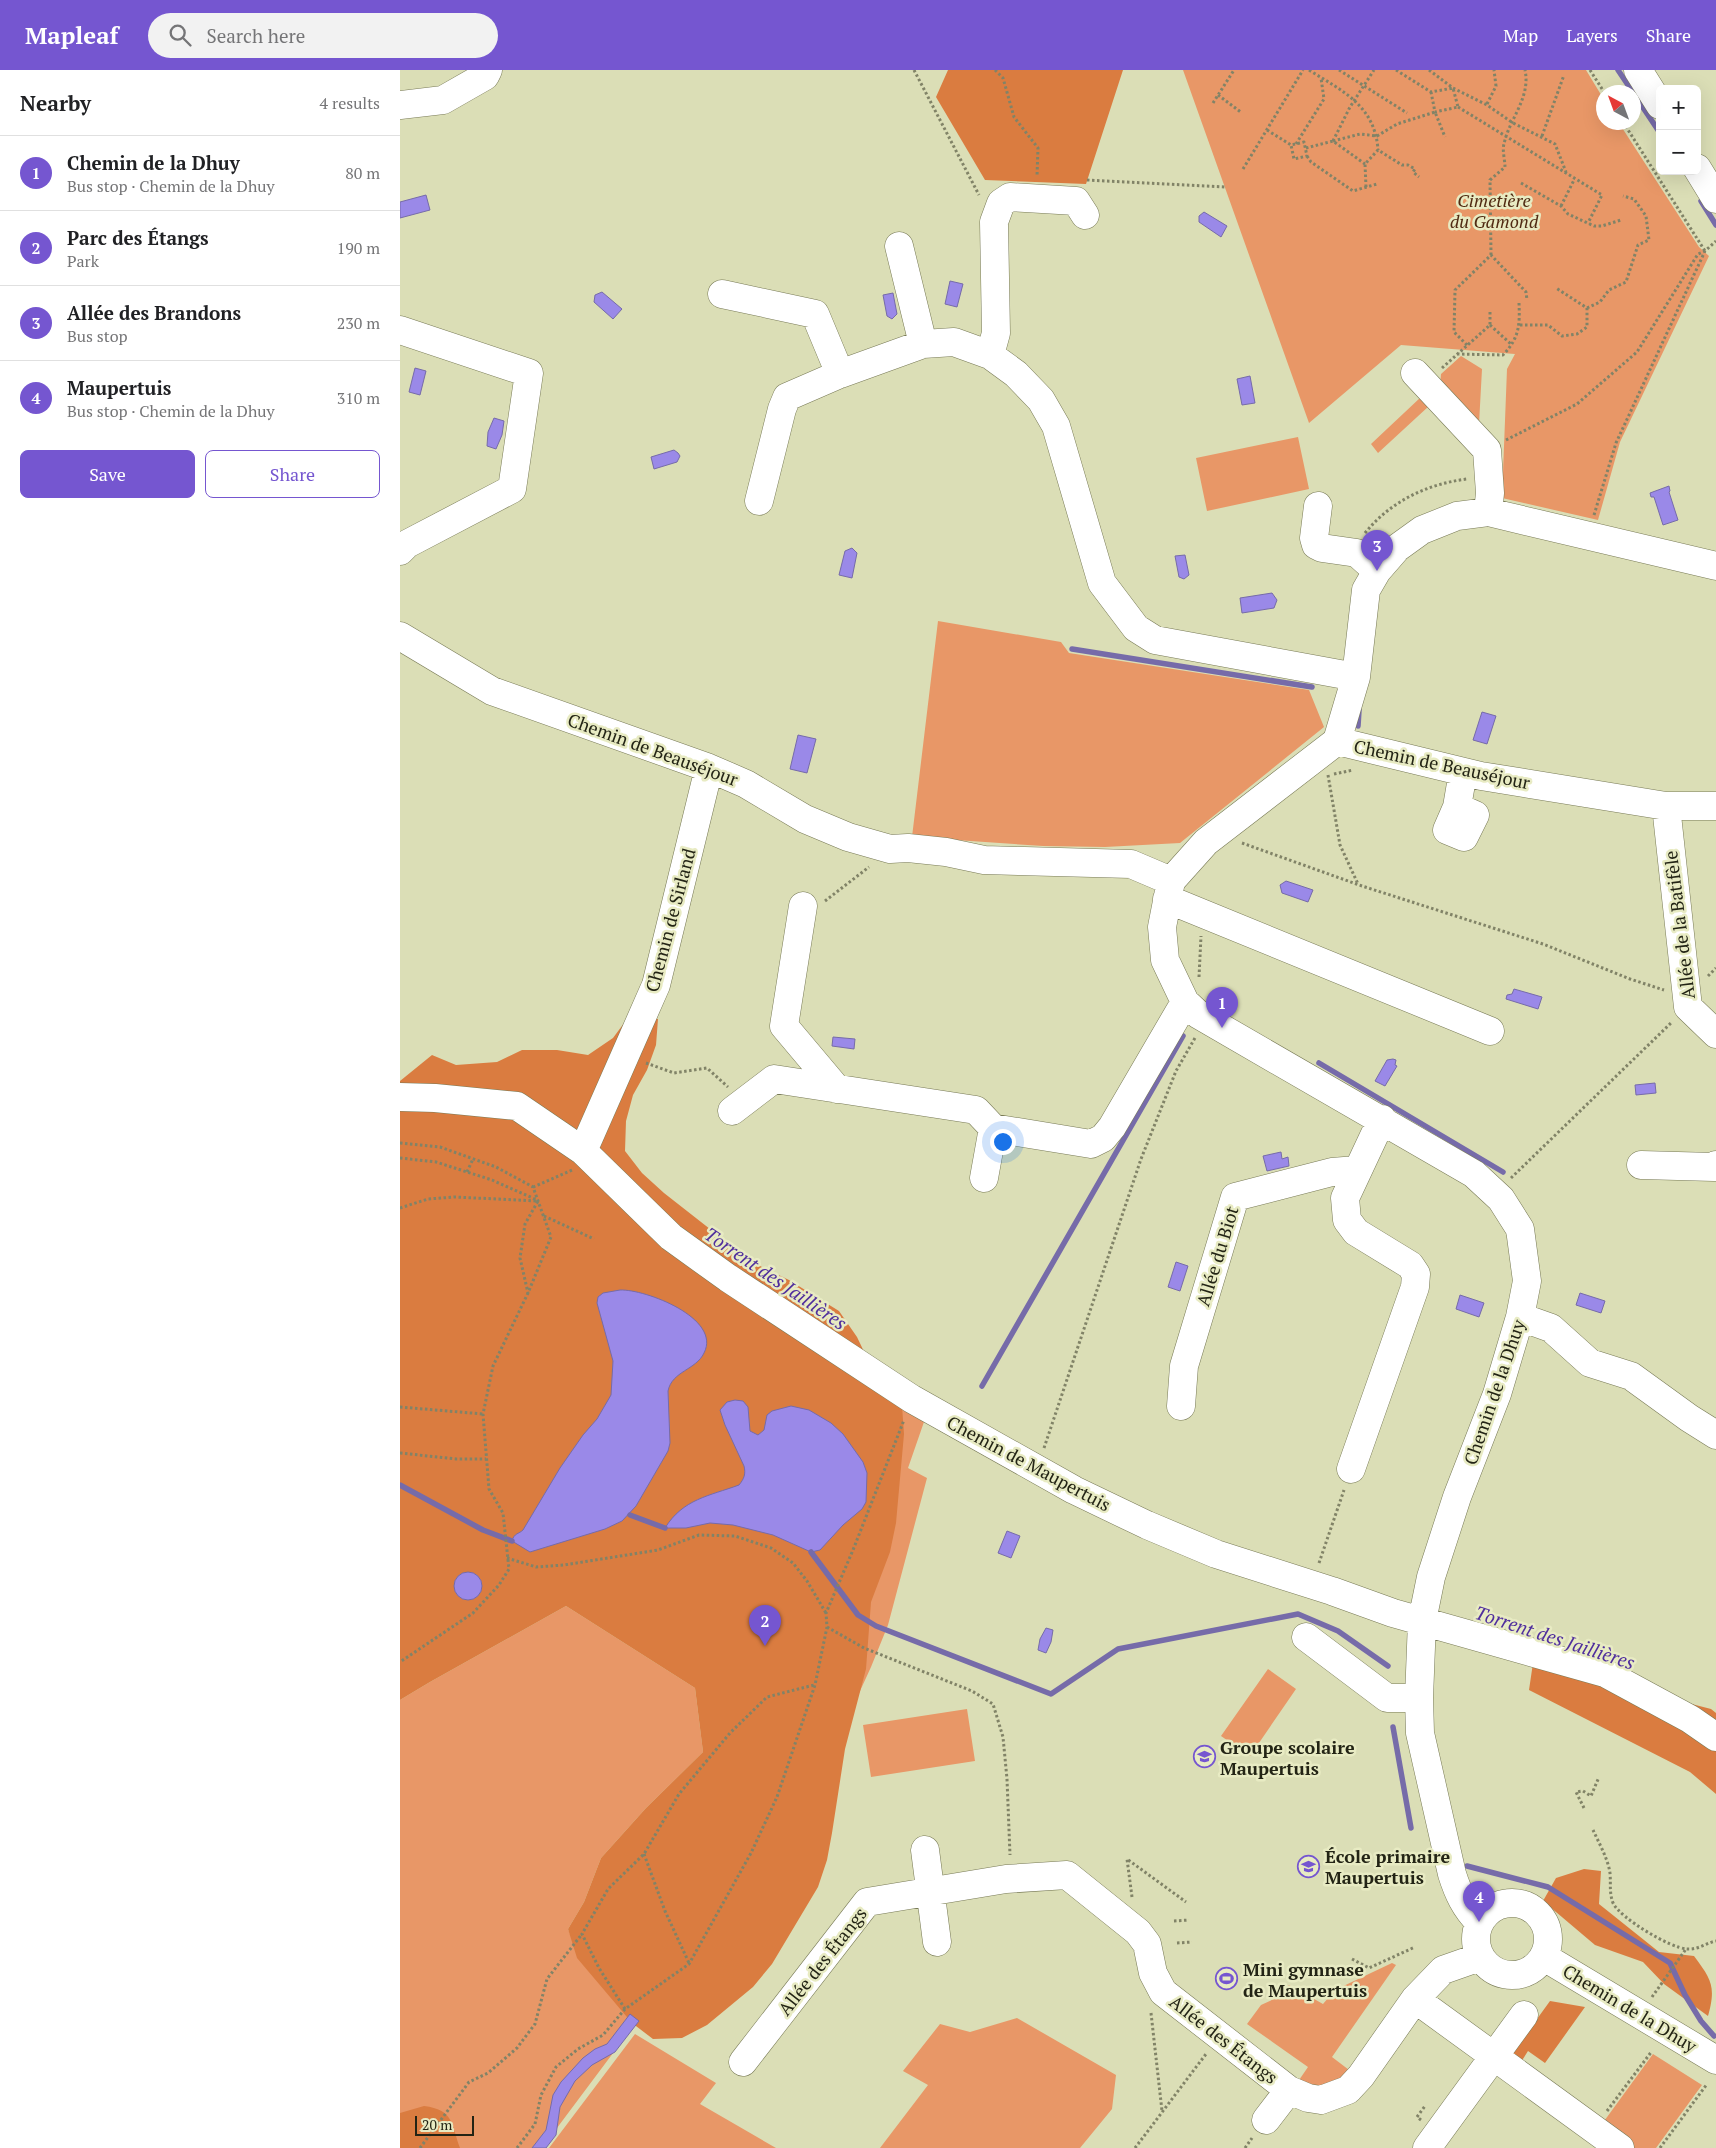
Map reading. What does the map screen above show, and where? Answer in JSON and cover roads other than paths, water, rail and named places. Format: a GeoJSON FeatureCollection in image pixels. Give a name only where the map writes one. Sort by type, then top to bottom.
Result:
{"type":"FeatureCollection","features":[{"type":"Feature","properties":{"kind":"street"},"geometry":{"type":"LineString","coordinates":[[400,105],[443,100],[485,76],[488,70]]}},
{"type":"Feature","properties":{"kind":"street"},"geometry":{"type":"LineString","coordinates":[[1638,70],[1656,99]]}},
{"type":"Feature","properties":{"kind":"street"},"geometry":{"type":"LineString","coordinates":[[1701,175],[1716,199]]}},
{"type":"Feature","properties":{"kind":"street"},"geometry":{"type":"LineString","coordinates":[[990,355],[996,333],[994,222],[1001,203],[1010,198],[1076,201],[1085,215]]}},
{"type":"Feature","properties":{"kind":"street"},"geometry":{"type":"LineString","coordinates":[[900,246],[923,344]]}},
{"type":"Feature","properties":{"kind":"street"},"geometry":{"type":"LineString","coordinates":[[722,294],[815,314],[840,374]]}},
{"type":"Feature","properties":{"kind":"street"},"geometry":{"type":"LineString","coordinates":[[400,330],[529,373],[512,489],[407,544],[400,551]]}},
{"type":"Feature","properties":{"kind":"street"},"geometry":{"type":"LineString","coordinates":[[758,501],[782,409],[788,397],[840,374],[923,344],[954,342],[990,355],[1016,374],[1041,400],[1056,426],[1102,583],[1136,628],[1154,640],[1356,677]]}},
{"type":"Feature","properties":{"kind":"street"},"geometry":{"type":"LineString","coordinates":[[1420,378],[1487,450],[1489,477],[1488,512]]}},
{"type":"Feature","properties":{"kind":"street"},"geometry":{"type":"LineString","coordinates":[[1318,506],[1314,538],[1316,545],[1322,548],[1356,553],[1377,571]]}},
{"type":"Feature","properties":{"kind":"street"},"geometry":{"type":"LineString","coordinates":[[1338,741],[1356,677],[1366,590],[1377,571],[1397,548],[1422,530],[1456,516],[1488,512],[1716,566]]}},
{"type":"Feature","properties":{"kind":"street","name":"Chemin de Beauséjour"},"geometry":{"type":"LineString","coordinates":[[400,636],[492,691],[709,768],[746,784],[805,819],[848,837],[890,849],[908,848],[946,852],[984,860],[1131,864],[1169,890],[1490,1031]]}},
{"type":"Feature","properties":{"kind":"street","name":"Chemin de Beauséjour"},"geometry":{"type":"LineString","coordinates":[[1169,890],[1206,842],[1338,741],[1463,772],[1666,806],[1716,806]]}},
{"type":"Feature","properties":{"kind":"street","name":"Chemin de Sirland"},"geometry":{"type":"LineString","coordinates":[[588,1148],[656,985],[709,768]]}},
{"type":"Feature","properties":{"kind":"street"},"geometry":{"type":"LineString","coordinates":[[1456,807],[1463,772]]}},
{"type":"Feature","properties":{"kind":"street","name":"Allée de la Batifèle"},"geometry":{"type":"LineString","coordinates":[[1666,806],[1687,1002],[1716,1034]]}},
{"type":"Feature","properties":{"kind":"street","name":"Chemin de la Dhuy"},"geometry":{"type":"LineString","coordinates":[[1169,890],[1162,927],[1165,960],[1192,993],[1205,1019],[1382,1119],[1474,1174],[1501,1200],[1520,1229],[1527,1281],[1520,1317],[1497,1394],[1448,1524],[1431,1577],[1422,1621],[1419,1698],[1422,1740],[1452,1874],[1459,1896],[1470,1913],[1480,1922]]}},
{"type":"Feature","properties":{"kind":"street"},"geometry":{"type":"LineString","coordinates":[[803,906],[784,1026],[837,1089]]}},
{"type":"Feature","properties":{"kind":"street"},"geometry":{"type":"LineString","coordinates":[[738,1106],[774,1079],[976,1110],[993,1128],[1091,1144],[1104,1138],[1112,1127],[1192,993]]}},
{"type":"Feature","properties":{"kind":"street","name":"Chemin de Maupertuis"},"geometry":{"type":"LineString","coordinates":[[400,1097],[435,1098],[517,1106],[588,1148],[671,1237],[728,1278],[912,1399],[1037,1470],[1147,1525],[1216,1554],[1393,1613],[1605,1672],[1690,1719],[1716,1737]]}},
{"type":"Feature","properties":{"kind":"street"},"geometry":{"type":"LineString","coordinates":[[1351,1468],[1416,1287],[1416,1274],[1410,1265],[1356,1232],[1347,1220],[1345,1198],[1382,1119]]}},
{"type":"Feature","properties":{"kind":"street"},"geometry":{"type":"LineString","coordinates":[[984,1178],[993,1128]]}},
{"type":"Feature","properties":{"kind":"street"},"geometry":{"type":"LineString","coordinates":[[1641,1165],[1714,1167],[1716,1165]]}},
{"type":"Feature","properties":{"kind":"street","name":"Allée du Biot"},"geometry":{"type":"LineString","coordinates":[[1181,1406],[1184,1366],[1235,1198],[1332,1172],[1358,1170]]}},
{"type":"Feature","properties":{"kind":"street"},"geometry":{"type":"LineString","coordinates":[[1520,1317],[1551,1328],[1590,1363],[1631,1376],[1716,1435]]}},
{"type":"Feature","properties":{"kind":"street"},"geometry":{"type":"LineString","coordinates":[[1306,1637],[1387,1698],[1419,1698]]}},
{"type":"Feature","properties":{"kind":"street"},"geometry":{"type":"LineString","coordinates":[[924,1850],[937,1942]]}},
{"type":"Feature","properties":{"kind":"street","name":"Allée des Étangs"},"geometry":{"type":"LineString","coordinates":[[743,2062],[867,1902],[1010,1879],[1067,1875],[1138,1932],[1147,1944],[1153,1973],[1163,1992],[1289,2090],[1308,2098],[1321,2100],[1348,2090],[1361,2076],[1415,1999],[1443,1970],[1480,1957]]}},
{"type":"Feature","properties":{"kind":"street"},"geometry":{"type":"LineString","coordinates":[[1505,1904],[1519,1904],[1531,1908],[1541,1918],[1547,1930],[1548,1944],[1544,1957],[1536,1967],[1524,1974],[1512,1976],[1499,1974],[1480,1957],[1474,1936],[1480,1922],[1493,1908],[1505,1904]]}},
{"type":"Feature","properties":{"kind":"street","name":"Chemin de la Dhuy"},"geometry":{"type":"LineString","coordinates":[[1544,1957],[1712,2072]]}},
{"type":"Feature","properties":{"kind":"street"},"geometry":{"type":"LineString","coordinates":[[1415,1999],[1620,2148]]}},
{"type":"Feature","properties":{"kind":"street"},"geometry":{"type":"LineString","coordinates":[[1427,2148],[1524,2015]]}},
{"type":"Feature","properties":{"kind":"street"},"geometry":{"type":"LineString","coordinates":[[1266,2120],[1289,2090]]}},
{"type":"Feature","properties":{"kind":"waterway"},"geometry":{"type":"LineString","coordinates":[[1618,70],[1658,130]]}},
{"type":"Feature","properties":{"kind":"waterway"},"geometry":{"type":"LineString","coordinates":[[1701,201],[1716,225]]}},
{"type":"Feature","properties":{"kind":"waterway"},"geometry":{"type":"LineString","coordinates":[[1072,649],[1312,687]]}},
{"type":"Feature","properties":{"kind":"waterway"},"geometry":{"type":"LineString","coordinates":[[1358,726],[1359,710]]}},
{"type":"Feature","properties":{"kind":"waterway"},"geometry":{"type":"LineString","coordinates":[[982,1386],[1183,1036]]}},
{"type":"Feature","properties":{"kind":"waterway"},"geometry":{"type":"LineString","coordinates":[[1319,1063],[1503,1172]]}},
{"type":"Feature","properties":{"kind":"waterway"},"geometry":{"type":"LineString","coordinates":[[400,1485],[483,1530],[512,1541]]}},
{"type":"Feature","properties":{"kind":"waterway"},"geometry":{"type":"LineString","coordinates":[[630,1515],[665,1528]]}},
{"type":"Feature","properties":{"kind":"waterway"},"geometry":{"type":"LineString","coordinates":[[811,1552],[858,1615],[876,1626],[1051,1694],[1118,1649],[1298,1614],[1338,1631],[1388,1666]]}},
{"type":"Feature","properties":{"kind":"waterway"},"geometry":{"type":"LineString","coordinates":[[1393,1727],[1411,1828]]}},
{"type":"Feature","properties":{"kind":"waterway"},"geometry":{"type":"LineString","coordinates":[[1467,1866],[1548,1887],[1670,1963],[1685,1995],[1701,2021],[1714,2036]]}},
{"type":"Feature","properties":{"kind":"place","name":"Allée des Brandons"},"geometry":{"type":"Point","coordinates":[1377,571]}},
{"type":"Feature","properties":{"kind":"place","name":"Chemin de la Dhuy"},"geometry":{"type":"Point","coordinates":[1222,1028]}},
{"type":"Feature","properties":{"kind":"place","name":"Parc des Étangs"},"geometry":{"type":"Point","coordinates":[765,1646]}},
{"type":"Feature","properties":{"kind":"place","name":"Groupe scolaire Maupertuis"},"geometry":{"type":"Point","coordinates":[1204,1757]}},
{"type":"Feature","properties":{"kind":"place","name":"École primaire Maupertuis"},"geometry":{"type":"Point","coordinates":[1309,1866]}},
{"type":"Feature","properties":{"kind":"place","name":"Maupertuis"},"geometry":{"type":"Point","coordinates":[1479,1922]}},
{"type":"Feature","properties":{"kind":"place","name":"Mini gymnase de Maupertuis"},"geometry":{"type":"Point","coordinates":[1227,1979]}},
{"type":"Feature","properties":{"kind":"park label","name":"Cimetière du Gamond"},"geometry":{"type":"Point","coordinates":[1494,210]}},
{"type":"Feature","properties":{"kind":"water label","name":"Torrent des Jaillières"},"geometry":{"type":"Point","coordinates":[776,1278]}},
{"type":"Feature","properties":{"kind":"water label","name":"Torrent des Jaillières"},"geometry":{"type":"Point","coordinates":[1555,1637]}}]}
